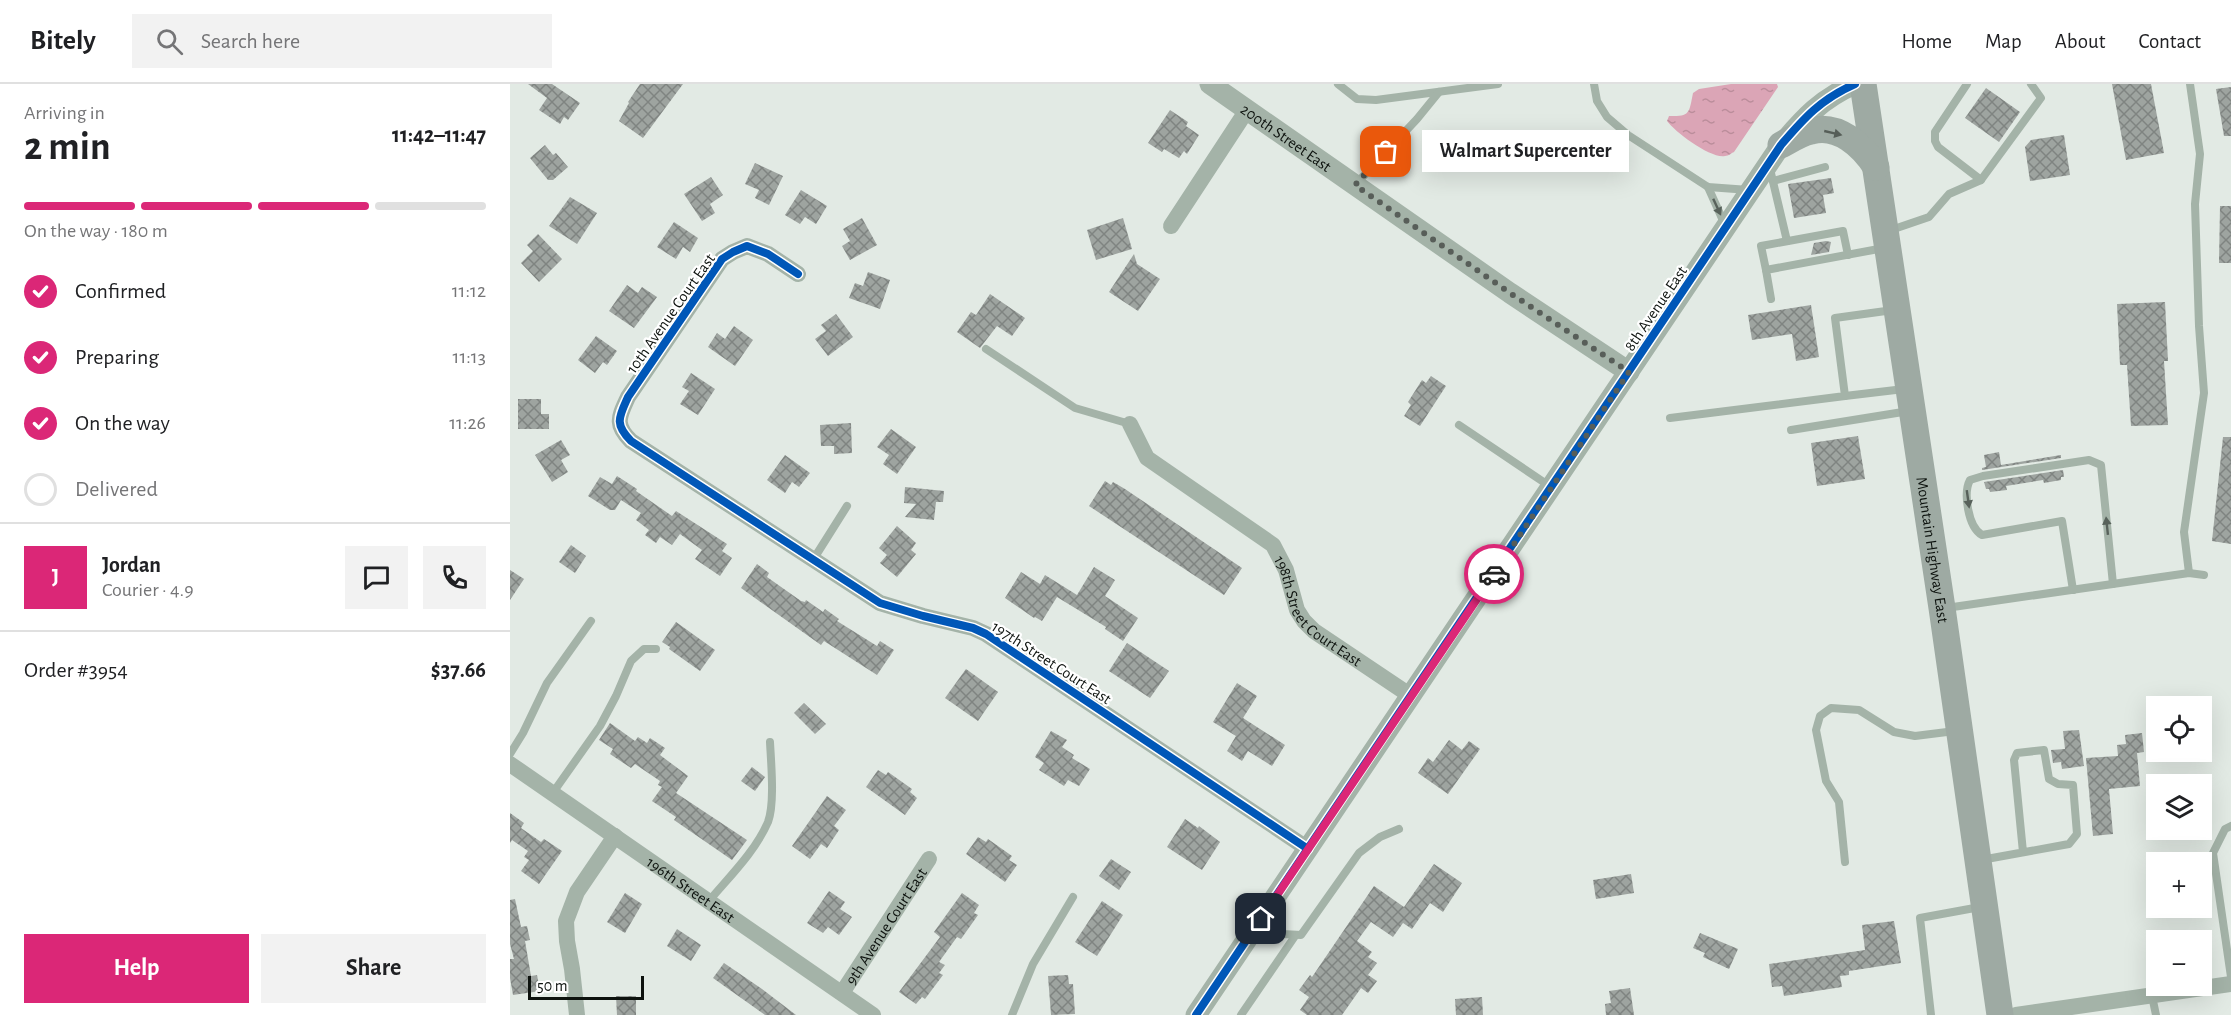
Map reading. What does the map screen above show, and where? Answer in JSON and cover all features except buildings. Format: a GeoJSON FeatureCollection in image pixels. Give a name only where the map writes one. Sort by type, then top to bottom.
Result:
{"type":"FeatureCollection","features":[{"type":"Feature","properties":{"kind":"main road","name":"Mountain Highway East"},"geometry":{"type":"LineString","coordinates":[[1863,84],[1942,608],[2000,1015]]}},
{"type":"Feature","properties":{"kind":"main road"},"geometry":{"type":"LineString","coordinates":[[1774,163],[1812,130],[1834,132],[1855,142],[1876,167]]}},
{"type":"Feature","properties":{"kind":"street","name":"200th Street East"},"geometry":{"type":"LineString","coordinates":[[1210,84],[1510,293],[1629,372]]}},
{"type":"Feature","properties":{"kind":"street","name":"8th Avenue East"},"geometry":{"type":"LineString","coordinates":[[1196,1015],[1750,190],[1774,163],[1806,115],[1822,102],[1855,84]]}},
{"type":"Feature","properties":{"kind":"street"},"geometry":{"type":"LineString","coordinates":[[1170,226],[1247,110]]}},
{"type":"Feature","properties":{"kind":"street","name":"10th Avenue Court East"},"geometry":{"type":"LineString","coordinates":[[619,426],[628,397],[722,259],[747,246],[768,254],[798,274]]}},
{"type":"Feature","properties":{"kind":"street","name":"198th Street Court East"},"geometry":{"type":"LineString","coordinates":[[1130,424],[1147,458],[1273,545],[1286,570],[1297,610],[1314,631],[1411,696]]}},
{"type":"Feature","properties":{"kind":"street","name":"197th Street Court East"},"geometry":{"type":"LineString","coordinates":[[619,426],[631,441],[880,603],[973,628],[986,634],[1308,849]]}},
{"type":"Feature","properties":{"kind":"street","name":"196th Street East"},"geometry":{"type":"LineString","coordinates":[[510,764],[873,1015]]}},
{"type":"Feature","properties":{"kind":"street"},"geometry":{"type":"LineString","coordinates":[[577,1015],[566,921],[577,892],[615,836]]}},
{"type":"Feature","properties":{"kind":"street","name":"9th Avenue Court East"},"geometry":{"type":"LineString","coordinates":[[842,993],[929,859]]}},
{"type":"Feature","properties":{"kind":"street"},"geometry":{"type":"LineString","coordinates":[[2212,987],[2231,984]]}},
{"type":"Feature","properties":{"kind":"street"},"geometry":{"type":"LineString","coordinates":[[2016,1015],[2089,1010],[2152,996]]}},
{"type":"Feature","properties":{"kind":"lane"},"geometry":{"type":"LineString","coordinates":[[1338,84],[1357,99],[1376,100],[1498,84]]}},
{"type":"Feature","properties":{"kind":"lane"},"geometry":{"type":"LineString","coordinates":[[1594,84],[1597,101],[1607,117],[1628,135],[1708,187],[1750,190]]}},
{"type":"Feature","properties":{"kind":"lane"},"geometry":{"type":"LineString","coordinates":[[1967,84],[1935,132],[1935,141],[1938,147],[1981,180]]}},
{"type":"Feature","properties":{"kind":"lane"},"geometry":{"type":"LineString","coordinates":[[1766,270],[1848,255],[1929,217],[1949,194],[1981,180],[2041,98],[2031,84]]}},
{"type":"Feature","properties":{"kind":"lane"},"geometry":{"type":"LineString","coordinates":[[2189,573],[2184,532],[2204,393],[2199,326],[2195,204],[2200,154],[2190,84]]}},
{"type":"Feature","properties":{"kind":"lane"},"geometry":{"type":"LineString","coordinates":[[1355,185],[1439,92]]}},
{"type":"Feature","properties":{"kind":"lane"},"geometry":{"type":"LineString","coordinates":[[1787,241],[1774,163],[1825,167]]}},
{"type":"Feature","properties":{"kind":"lane"},"geometry":{"type":"LineString","coordinates":[[1708,187],[1726,226]]}},
{"type":"Feature","properties":{"kind":"lane"},"geometry":{"type":"LineString","coordinates":[[1771,299],[1761,246],[1843,231],[1848,255]]}},
{"type":"Feature","properties":{"kind":"lane"},"geometry":{"type":"LineString","coordinates":[[1845,396],[1835,318],[1897,310]]}},
{"type":"Feature","properties":{"kind":"lane"},"geometry":{"type":"LineString","coordinates":[[986,349],[1075,408],[1130,424]]}},
{"type":"Feature","properties":{"kind":"lane"},"geometry":{"type":"LineString","coordinates":[[1670,418],[1845,396],[1910,399]]}},
{"type":"Feature","properties":{"kind":"lane"},"geometry":{"type":"LineString","coordinates":[[1791,430],[1910,399]]}},
{"type":"Feature","properties":{"kind":"lane"},"geometry":{"type":"LineString","coordinates":[[1460,425],[1552,487]]}},
{"type":"Feature","properties":{"kind":"lane"},"geometry":{"type":"LineString","coordinates":[[2073,590],[2062,521],[1982,535],[1972,525],[1966,492],[1971,480],[1983,476],[2088,460],[2101,465],[2113,584]]}},
{"type":"Feature","properties":{"kind":"lane"},"geometry":{"type":"LineString","coordinates":[[813,560],[847,506]]}},
{"type":"Feature","properties":{"kind":"lane"},"geometry":{"type":"LineString","coordinates":[[1942,608],[2189,573],[2204,575]]}},
{"type":"Feature","properties":{"kind":"lane"},"geometry":{"type":"LineString","coordinates":[[510,754],[523,733],[547,683],[591,621]]}},
{"type":"Feature","properties":{"kind":"lane"},"geometry":{"type":"LineString","coordinates":[[552,794],[600,726],[631,661],[644,649],[656,649]]}},
{"type":"Feature","properties":{"kind":"lane"},"geometry":{"type":"LineString","coordinates":[[1845,862],[1839,802],[1826,781],[1816,730],[1820,716],[1831,708],[1859,710],[1894,732],[1915,736],[1958,730]]}},
{"type":"Feature","properties":{"kind":"lane"},"geometry":{"type":"LineString","coordinates":[[708,901],[750,851],[768,820],[772,785],[770,742]]}},
{"type":"Feature","properties":{"kind":"lane"},"geometry":{"type":"LineString","coordinates":[[1978,861],[2069,843],[2077,834],[2073,785],[2058,784],[2049,778],[2044,750],[2017,753],[2013,760],[2023,852]]}},
{"type":"Feature","properties":{"kind":"lane"},"geometry":{"type":"LineString","coordinates":[[2231,826],[2225,829],[2213,853],[2217,894],[2231,977]]}},
{"type":"Feature","properties":{"kind":"lane"},"geometry":{"type":"LineString","coordinates":[[1261,919],[1281,934],[1301,935],[1359,853],[1380,837],[1399,829]]}},
{"type":"Feature","properties":{"kind":"lane"},"geometry":{"type":"LineString","coordinates":[[1011,1015],[1033,964],[1074,897]]}},
{"type":"Feature","properties":{"kind":"lane"},"geometry":{"type":"LineString","coordinates":[[1931,1015],[1920,918],[1984,906]]}},
{"type":"Feature","properties":{"kind":"lane"},"geometry":{"type":"LineString","coordinates":[[1241,1015],[1295,936]]}},
{"type":"Feature","properties":{"kind":"lane"},"geometry":{"type":"LineString","coordinates":[[2152,996],[2156,1015]]}},
{"type":"Feature","properties":{"kind":"water"},"geometry":{"type":"Polygon","coordinates":[[[1731,84],[1777,84],[1778,87],[1734,152],[1729,155],[1719,156],[1703,149],[1677,132],[1667,121],[1669,116],[1681,116],[1688,112],[1693,93],[1699,89],[1731,84]]]}},
{"type":"Feature","properties":{"kind":"cycle path"},"geometry":{"type":"LineString","coordinates":[[1196,1015],[1781,145],[1814,110],[1832,96],[1855,84]]}},
{"type":"Feature","properties":{"kind":"cycle path"},"geometry":{"type":"LineString","coordinates":[[798,274],[768,254],[747,246],[722,259],[628,397],[622,410],[620,425],[631,441],[880,603],[973,628],[986,634],[1308,849]]}},
{"type":"Feature","properties":{"kind":"way so far"},"geometry":{"type":"LineString","coordinates":[[1386,152],[1355,185],[1510,293],[1629,372],[1494,574]]}},
{"type":"Feature","properties":{"kind":"place","name":"Walmart Supercenter"},"geometry":{"type":"Point","coordinates":[1386,152]}},
{"type":"Feature","properties":{"kind":"route"},"geometry":{"type":"LineString","coordinates":[[1261,919],[1494,574]]}}]}
